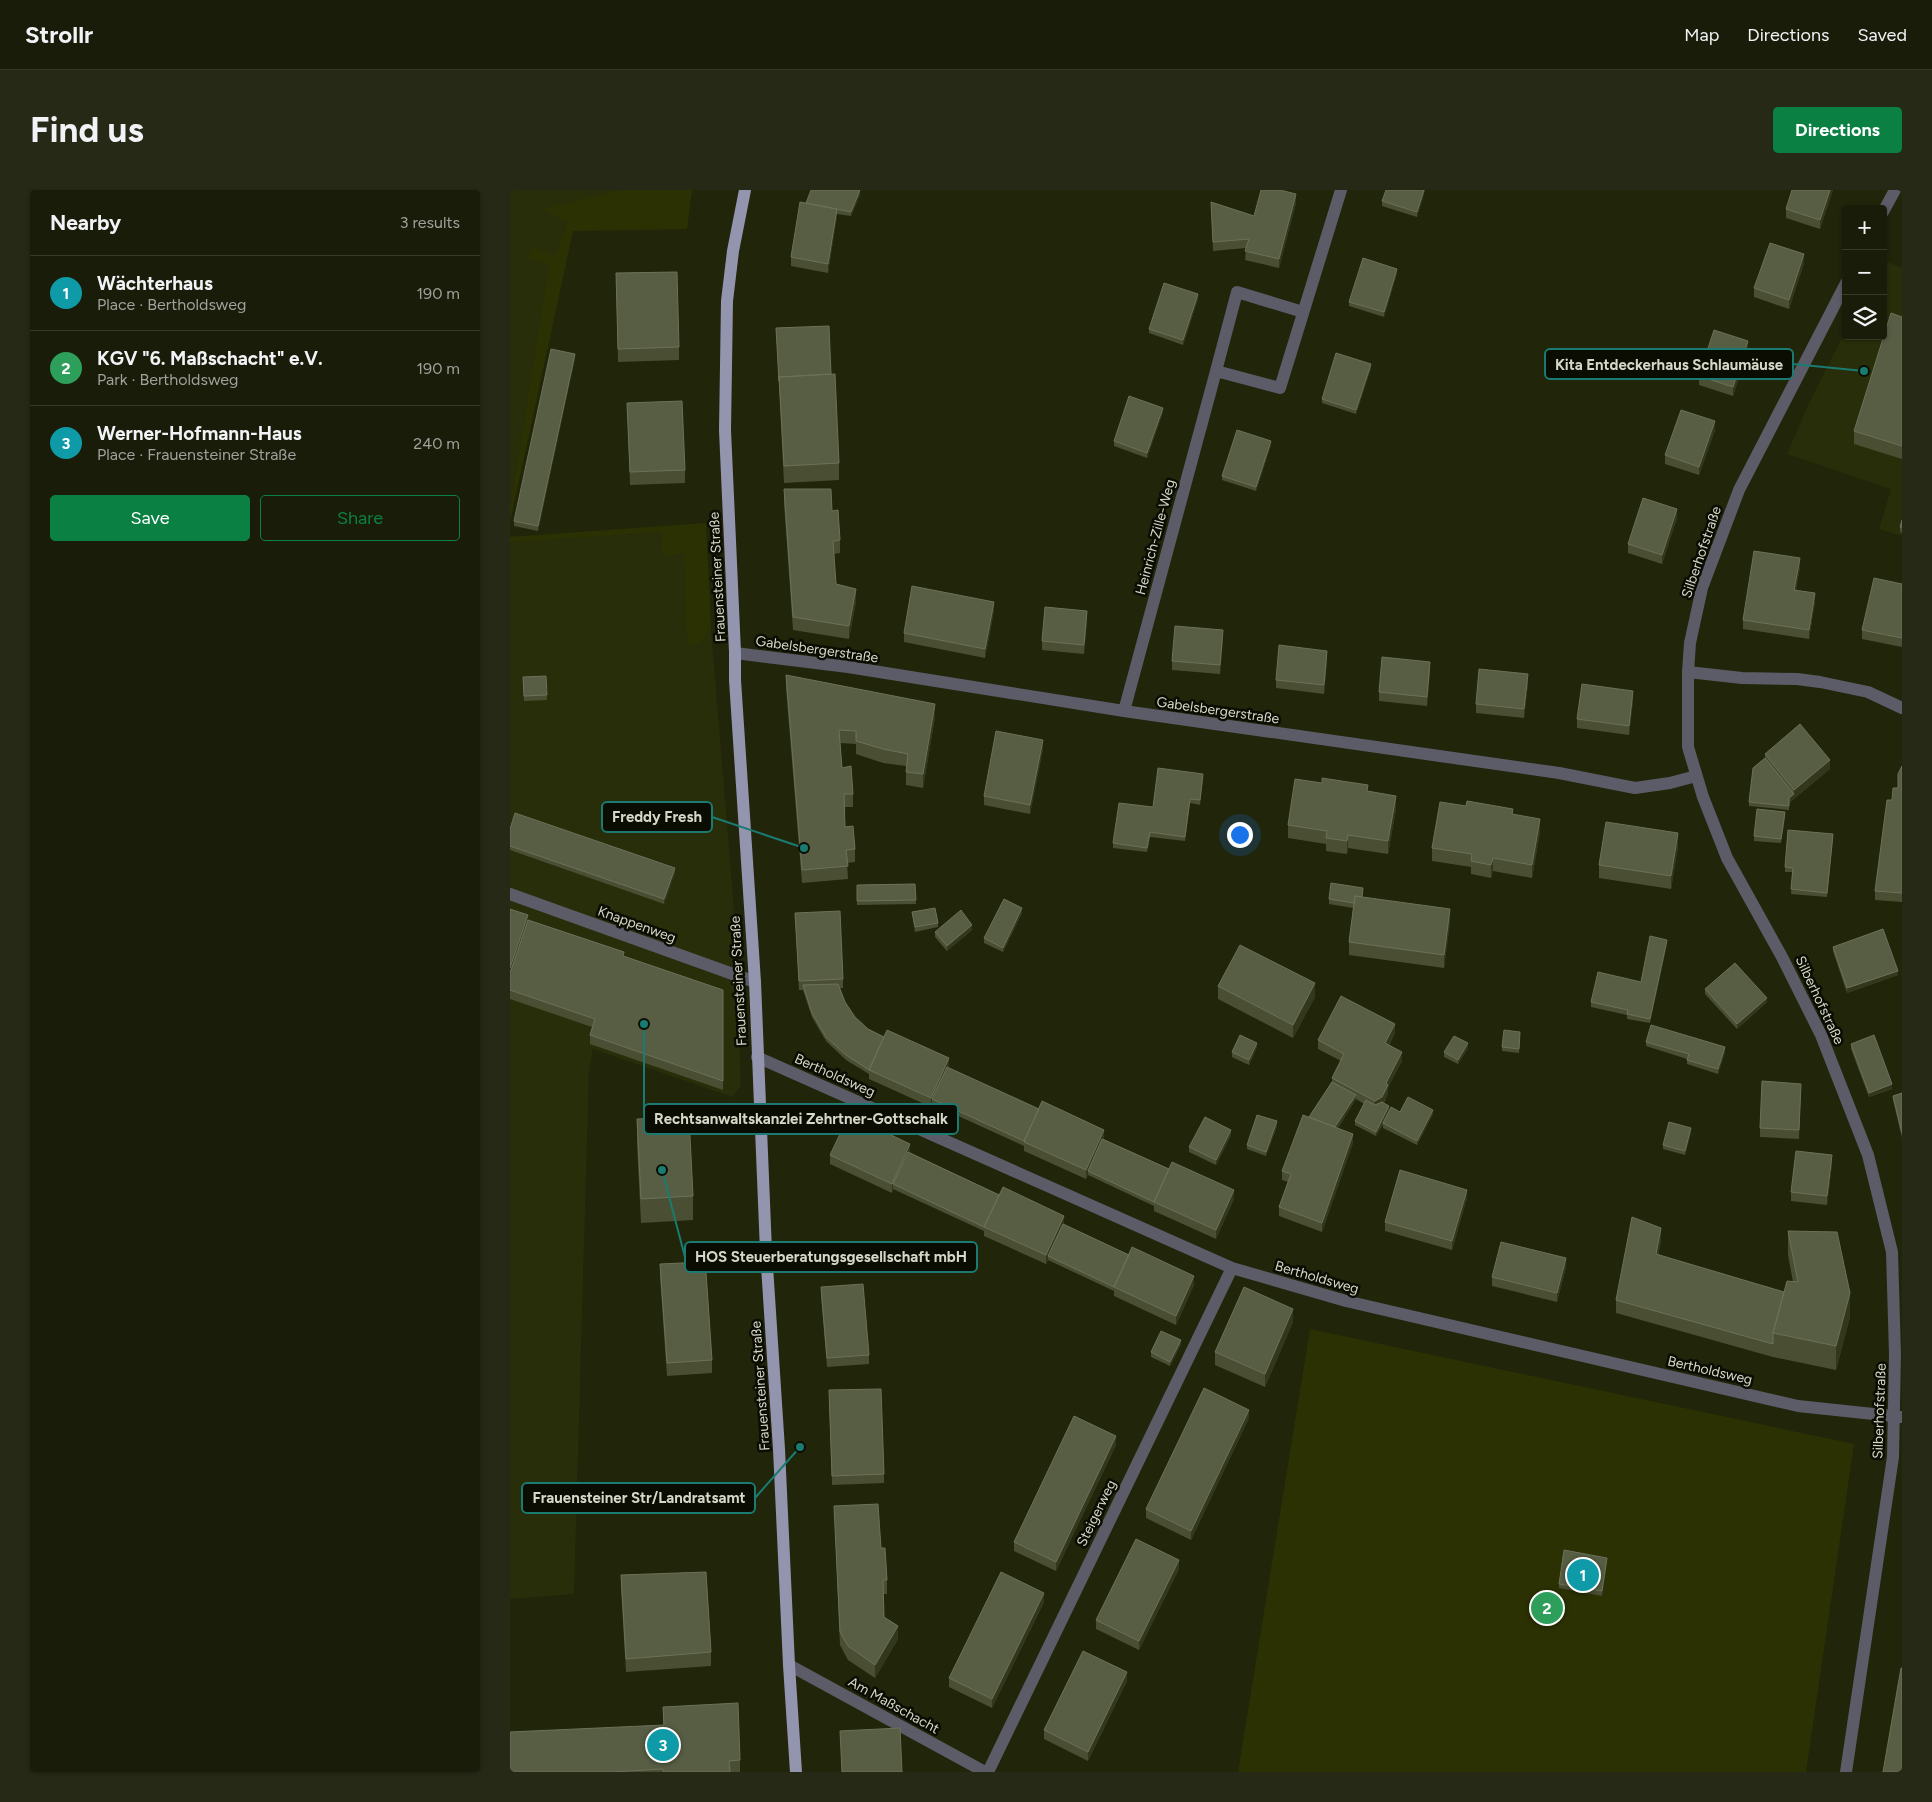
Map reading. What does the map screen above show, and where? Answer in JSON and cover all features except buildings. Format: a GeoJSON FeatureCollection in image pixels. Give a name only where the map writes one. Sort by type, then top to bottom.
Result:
{"type":"FeatureCollection","features":[{"type":"Feature","properties":{"kind":"main road","name":"Frauensteiner Straße"},"geometry":{"type":"LineString","coordinates":[[745,190],[733,251],[727,301],[725,430],[735,680],[754,982],[766,1251],[781,1477],[789,1665],[796,1772]]}},
{"type":"Feature","properties":{"kind":"street"},"geometry":{"type":"LineString","coordinates":[[1216,371],[1280,388],[1341,190]]}},
{"type":"Feature","properties":{"kind":"street"},"geometry":{"type":"LineString","coordinates":[[1887,205],[1895,190]]}},
{"type":"Feature","properties":{"kind":"street","name":"Silberhofstraße"},"geometry":{"type":"LineString","coordinates":[[1842,291],[1739,490],[1702,588],[1690,643],[1688,747],[1696,776],[1727,858],[1806,1002],[1846,1097],[1868,1156],[1892,1252],[1898,1416],[1846,1772]]}},
{"type":"Feature","properties":{"kind":"street","name":"Heinrich-Zille-Weg"},"geometry":{"type":"LineString","coordinates":[[1124,711],[1237,292],[1303,312]]}},
{"type":"Feature","properties":{"kind":"street","name":"Gabelsbergerstraße"},"geometry":{"type":"LineString","coordinates":[[735,653],[848,667],[1124,711],[1559,773],[1635,788],[1655,786],[1696,776]]}},
{"type":"Feature","properties":{"kind":"street"},"geometry":{"type":"LineString","coordinates":[[1688,672],[1742,678],[1797,679],[1820,682],[1868,692],[1902,708]]}},
{"type":"Feature","properties":{"kind":"street","name":"Knappenweg"},"geometry":{"type":"LineString","coordinates":[[510,894],[754,982]]}},
{"type":"Feature","properties":{"kind":"street","name":"Bertholdsweg"},"geometry":{"type":"LineString","coordinates":[[757,1057],[1232,1268],[1346,1301],[1798,1406],[1898,1416]]}},
{"type":"Feature","properties":{"kind":"street","name":"Steigerweg"},"geometry":{"type":"LineString","coordinates":[[986,1772],[1232,1268]]}},
{"type":"Feature","properties":{"kind":"street","name":"Am Maßschacht"},"geometry":{"type":"LineString","coordinates":[[789,1665],[986,1772]]}},
{"type":"Feature","properties":{"kind":"shaded area"},"geometry":{"type":"Polygon","coordinates":[[[510,190],[692,190],[687,229],[573,231],[510,522],[510,190]]]}},
{"type":"Feature","properties":{"kind":"shaded area"},"geometry":{"type":"Polygon","coordinates":[[[622,190],[692,190],[687,229],[573,231],[510,522],[549,264],[527,259],[533,247],[555,255],[568,222],[543,209],[622,190]]]}},
{"type":"Feature","properties":{"kind":"shaded area"},"geometry":{"type":"Polygon","coordinates":[[[1887,262],[1902,268],[1902,536],[1879,529],[1891,489],[1787,454],[1808,405],[1842,338],[1842,340],[1887,340],[1887,262]]]}},
{"type":"Feature","properties":{"kind":"shaded area"},"geometry":{"type":"Polygon","coordinates":[[[706,523],[711,628],[734,909],[741,1086],[732,1097],[593,1049],[589,1070],[574,1594],[510,1599],[510,537],[706,523]]]}},
{"type":"Feature","properties":{"kind":"shaded area"},"geometry":{"type":"Polygon","coordinates":[[[706,523],[711,628],[699,644],[687,645],[684,554],[661,556],[662,532],[510,542],[510,537],[706,523]]]}},
{"type":"Feature","properties":{"kind":"shaded area"},"geometry":{"type":"Polygon","coordinates":[[[1310,1329],[1854,1444],[1806,1772],[1238,1772],[1310,1329]]]}},
{"type":"Feature","properties":{"kind":"place","name":"Kita Entdeckerhaus Schlaumäuse"},"geometry":{"type":"Point","coordinates":[1864,371]}},
{"type":"Feature","properties":{"kind":"place","name":"Freddy Fresh"},"geometry":{"type":"Point","coordinates":[804,848]}},
{"type":"Feature","properties":{"kind":"place","name":"Rechtsanwaltskanzlei Zehrtner-Gottschalk"},"geometry":{"type":"Point","coordinates":[644,1024]}},
{"type":"Feature","properties":{"kind":"place","name":"HOS Steuerberatungsgesellschaft mbH"},"geometry":{"type":"Point","coordinates":[662,1170]}},
{"type":"Feature","properties":{"kind":"place","name":"Frauensteiner Str/Landratsamt"},"geometry":{"type":"Point","coordinates":[800,1447]}},
{"type":"Feature","properties":{"kind":"place","name":"Wächterhaus"},"geometry":{"type":"Point","coordinates":[1583,1575]}},
{"type":"Feature","properties":{"kind":"place","name":"KGV \"6. Maßschacht\" e.V."},"geometry":{"type":"Point","coordinates":[1547,1608]}},
{"type":"Feature","properties":{"kind":"place","name":"Werner-Hofmann-Haus"},"geometry":{"type":"Point","coordinates":[663,1745]}}]}
